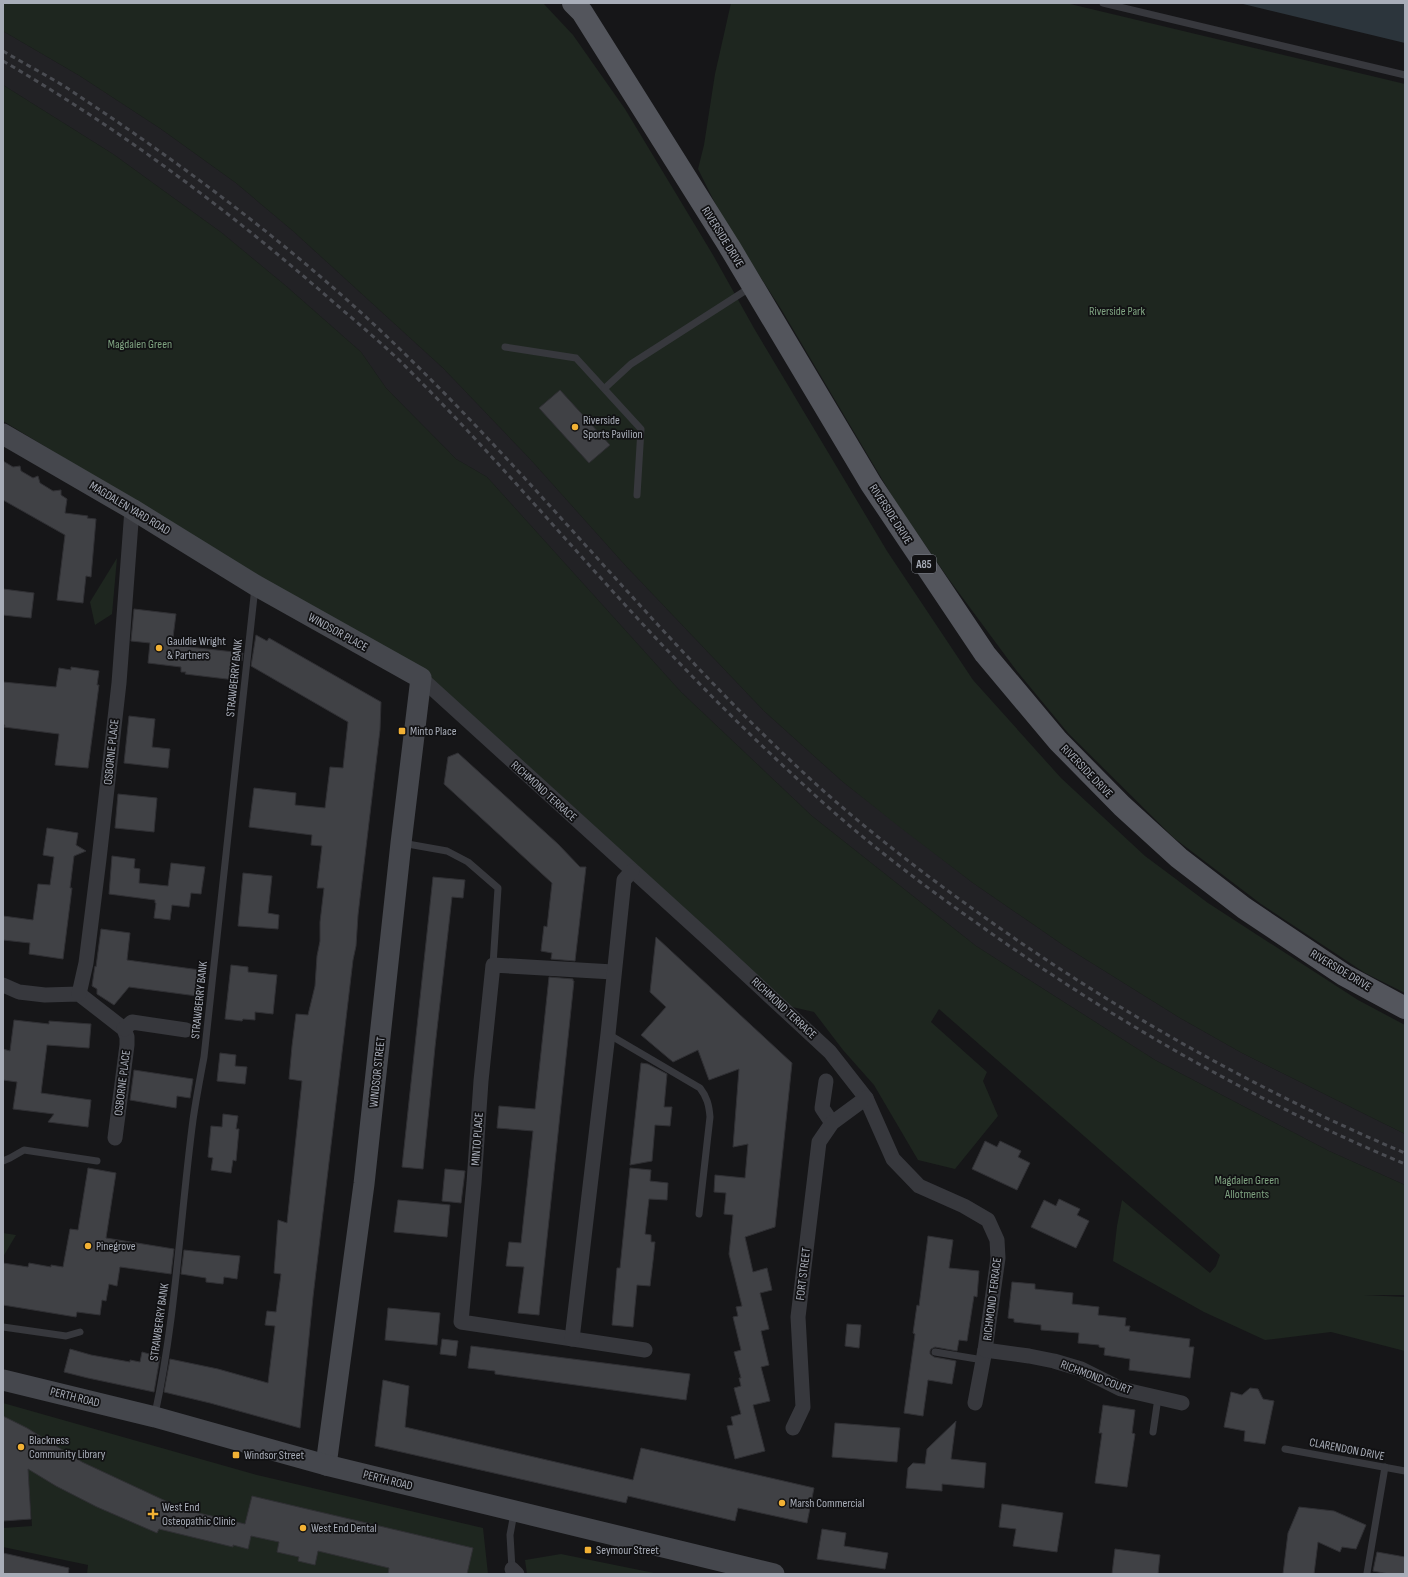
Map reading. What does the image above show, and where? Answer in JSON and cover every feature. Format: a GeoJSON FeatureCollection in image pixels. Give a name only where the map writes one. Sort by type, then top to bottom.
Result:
{"type":"FeatureCollection","features":[{"type":"Feature","properties":{"kind":"main road","name":"RIVERSIDE DRIVE"},"geometry":{"type":"LineString","coordinates":[[581,7],[753,286],[871,484],[985,654],[1058,741],[1122,806],[1185,862],[1244,908],[1344,975],[1405,1008]]}},
{"type":"Feature","properties":{"kind":"street","name":"MAGDALEN YARD ROAD"},"geometry":{"type":"LineString","coordinates":[[3,434],[132,509],[256,585]]}},
{"type":"Feature","properties":{"kind":"street","name":"OSBORNE PLACE"},"geometry":{"type":"LineString","coordinates":[[79,994],[86,963],[119,683],[132,509]]}},
{"type":"Feature","properties":{"kind":"street","name":"WINDSOR PLACE"},"geometry":{"type":"LineString","coordinates":[[256,585],[421,678]]}},
{"type":"Feature","properties":{"kind":"street","name":"WINDSOR STREET"},"geometry":{"type":"LineString","coordinates":[[326,1465],[364,1184],[401,843],[421,678]]}},
{"type":"Feature","properties":{"kind":"street","name":"RICHMOND TERRACE"},"geometry":{"type":"LineString","coordinates":[[421,678],[830,1052],[866,1098],[894,1159],[919,1186],[964,1206],[988,1220],[996,1240],[998,1258],[976,1403]]}},
{"type":"Feature","properties":{"kind":"street"},"geometry":{"type":"LineString","coordinates":[[572,1339],[608,1034],[613,972],[624,880],[632,871]]}},
{"type":"Feature","properties":{"kind":"street"},"geometry":{"type":"LineString","coordinates":[[493,965],[613,972]]}},
{"type":"Feature","properties":{"kind":"street","name":"MINTO PLACE"},"geometry":{"type":"LineString","coordinates":[[493,965],[481,1081],[474,1184],[461,1322],[645,1350]]}},
{"type":"Feature","properties":{"kind":"street"},"geometry":{"type":"LineString","coordinates":[[3,985],[19,992],[45,995],[79,994],[124,1029],[132,1022],[186,1030]]}},
{"type":"Feature","properties":{"kind":"street","name":"OSBORNE PLACE"},"geometry":{"type":"LineString","coordinates":[[115,1138],[127,1045],[127,1037],[124,1029]]}},
{"type":"Feature","properties":{"kind":"street"},"geometry":{"type":"LineString","coordinates":[[826,1081],[822,1108],[832,1123]]}},
{"type":"Feature","properties":{"kind":"street","name":"FORT STREET"},"geometry":{"type":"LineString","coordinates":[[793,1428],[803,1407],[798,1317],[819,1142],[832,1123],[866,1098]]}},
{"type":"Feature","properties":{"kind":"street","name":"RICHMOND COURT"},"geometry":{"type":"LineString","coordinates":[[984,1355],[1029,1356],[1054,1361],[1080,1369],[1121,1389],[1182,1403]]}},
{"type":"Feature","properties":{"kind":"street","name":"PERTH ROAD"},"geometry":{"type":"LineString","coordinates":[[3,1380],[155,1417],[326,1465],[774,1574]]}},
{"type":"Feature","properties":{"kind":"lane"},"geometry":{"type":"LineString","coordinates":[[1103,3],[1405,75]]}},
{"type":"Feature","properties":{"kind":"lane"},"geometry":{"type":"LineString","coordinates":[[605,388],[631,364],[753,286]]}},
{"type":"Feature","properties":{"kind":"lane"},"geometry":{"type":"LineString","coordinates":[[505,347],[576,358],[641,428],[637,495]]}},
{"type":"Feature","properties":{"kind":"lane","name":"STRAWBERRY BANK"},"geometry":{"type":"LineString","coordinates":[[155,1417],[174,1296],[193,1120],[204,1050],[256,585]]}},
{"type":"Feature","properties":{"kind":"lane"},"geometry":{"type":"LineString","coordinates":[[401,843],[446,851],[468,862],[498,888],[493,965]]}},
{"type":"Feature","properties":{"kind":"lane"},"geometry":{"type":"LineString","coordinates":[[608,1034],[700,1088],[706,1095],[710,1117],[699,1214]]}},
{"type":"Feature","properties":{"kind":"lane"},"geometry":{"type":"LineString","coordinates":[[3,1161],[24,1150],[98,1161]]}},
{"type":"Feature","properties":{"kind":"lane"},"geometry":{"type":"LineString","coordinates":[[3,1327],[66,1336],[80,1332]]}},
{"type":"Feature","properties":{"kind":"lane"},"geometry":{"type":"LineString","coordinates":[[934,1352],[984,1355]]}},
{"type":"Feature","properties":{"kind":"lane"},"geometry":{"type":"LineString","coordinates":[[1153,1432],[1158,1398]]}},
{"type":"Feature","properties":{"kind":"lane","name":"CLARENDON DRIVE"},"geometry":{"type":"LineString","coordinates":[[1285,1449],[1405,1471]]}},
{"type":"Feature","properties":{"kind":"lane"},"geometry":{"type":"LineString","coordinates":[[1367,1573],[1385,1468]]}},
{"type":"Feature","properties":{"kind":"lane"},"geometry":{"type":"LineString","coordinates":[[514,1511],[510,1535],[515,1572]]}},
{"type":"Feature","properties":{"kind":"shaded area"},"geometry":{"type":"Polygon","coordinates":[[[1239,3],[1405,3],[1405,43],[1239,3]]]}},
{"type":"Feature","properties":{"kind":"shaded area"},"geometry":{"type":"Polygon","coordinates":[[[3,31],[80,76],[161,129],[236,183],[293,231],[443,368],[531,460],[625,565],[764,711],[843,782],[973,883],[1066,947],[1180,1018],[1242,1053],[1405,1134],[1405,1185],[1329,1151],[1155,1060],[976,946],[812,816],[681,692],[487,477],[456,459],[386,388],[361,352],[286,286],[222,233],[113,154],[3,85],[3,31]]]}},
{"type":"Feature","properties":{"kind":"green space"},"geometry":{"type":"Polygon","coordinates":[[[3,3],[543,3],[573,35],[625,109],[713,255],[755,330],[887,551],[973,680],[1061,778],[1145,856],[1208,903],[1358,1000],[1405,1025],[1405,1134],[1242,1053],[1180,1018],[1066,947],[973,883],[902,829],[843,782],[764,711],[625,565],[531,460],[443,368],[293,231],[236,183],[161,129],[80,76],[3,31],[3,3]],[[560,390],[539,408],[589,463],[610,445],[560,390]]]}},
{"type":"Feature","properties":{"kind":"green space","name":"Riverside Park"},"geometry":{"type":"Polygon","coordinates":[[[731,3],[1066,3],[1405,84],[1405,993],[1365,973],[1261,904],[1174,838],[1068,733],[1016,670],[948,578],[895,501],[781,309],[723,219],[698,169],[704,145],[715,74],[731,3]]]}},
{"type":"Feature","properties":{"kind":"green space","name":"Magdalen Green"},"geometry":{"type":"Polygon","coordinates":[[[3,85],[113,154],[222,233],[286,286],[361,352],[386,388],[456,459],[487,477],[681,692],[812,816],[976,946],[1155,1060],[1329,1151],[1405,1185],[1405,1295],[1364,1295],[1405,1297],[1405,1351],[1331,1332],[1265,1340],[1204,1312],[1113,1261],[1122,1200],[1210,1273],[1216,1266],[1220,1255],[939,1009],[931,1022],[987,1072],[983,1081],[998,1116],[955,1169],[918,1160],[874,1085],[843,1050],[814,1012],[788,1006],[427,678],[3,421],[3,85]]]}},
{"type":"Feature","properties":{"kind":"green space"},"geometry":{"type":"Polygon","coordinates":[[[117,558],[112,614],[95,625],[90,602],[117,558]]]}},
{"type":"Feature","properties":{"kind":"green space"},"geometry":{"type":"Polygon","coordinates":[[[3,1233],[16,1235],[3,1257],[3,1233]]]}},
{"type":"Feature","properties":{"kind":"green space"},"geometry":{"type":"Polygon","coordinates":[[[3,1403],[257,1475],[483,1528],[488,1574],[87,1574],[88,1565],[3,1547],[3,1528],[32,1526],[29,1483],[3,1484],[3,1403]]]}},
{"type":"Feature","properties":{"kind":"green space"},"geometry":{"type":"Polygon","coordinates":[[[561,1554],[659,1574],[527,1574],[525,1560],[561,1554]]]}},
{"type":"Feature","properties":{"kind":"building","name":"Riverside Sports Pavilion"},"geometry":{"type":"Polygon","coordinates":[[[560,390],[610,445],[589,463],[539,408],[560,390]]]}},
{"type":"Feature","properties":{"kind":"building"},"geometry":{"type":"Polygon","coordinates":[[[3,461],[13,467],[20,466],[21,471],[33,478],[38,476],[40,483],[53,491],[61,490],[61,495],[67,499],[65,513],[88,516],[87,518],[96,519],[91,577],[86,576],[83,603],[57,600],[65,535],[3,500],[3,461]]]}},
{"type":"Feature","properties":{"kind":"building"},"geometry":{"type":"Polygon","coordinates":[[[3,589],[34,593],[31,618],[3,615],[3,589]]]}},
{"type":"Feature","properties":{"kind":"building"},"geometry":{"type":"Polygon","coordinates":[[[134,609],[176,614],[172,645],[243,653],[242,661],[238,658],[235,680],[185,674],[186,672],[181,672],[181,667],[148,663],[150,643],[131,641],[134,609]]]}},
{"type":"Feature","properties":{"kind":"building"},"geometry":{"type":"Polygon","coordinates":[[[256,635],[267,641],[269,638],[381,702],[380,730],[358,915],[356,946],[353,960],[313,1297],[300,1428],[164,1392],[170,1359],[218,1369],[268,1383],[275,1326],[265,1325],[267,1311],[276,1312],[281,1274],[274,1273],[278,1220],[287,1223],[302,1081],[289,1079],[292,1046],[296,1014],[308,1015],[315,986],[324,888],[317,888],[322,846],[311,845],[312,835],[249,827],[254,788],[296,793],[295,805],[325,808],[330,767],[343,768],[348,722],[251,666],[256,635]]]}},
{"type":"Feature","properties":{"kind":"building"},"geometry":{"type":"Polygon","coordinates":[[[71,667],[99,671],[97,685],[99,685],[88,768],[55,765],[59,734],[4,727],[5,725],[3,725],[3,682],[56,687],[59,668],[71,670],[71,667]]]}},
{"type":"Feature","properties":{"kind":"building"},"geometry":{"type":"Polygon","coordinates":[[[129,716],[155,719],[152,747],[170,749],[168,768],[124,763],[129,716]]]}},
{"type":"Feature","properties":{"kind":"building"},"geometry":{"type":"Polygon","coordinates":[[[458,753],[558,844],[580,867],[586,867],[575,961],[551,959],[552,953],[541,951],[544,926],[547,927],[552,883],[444,784],[448,757],[458,753]]]}},
{"type":"Feature","properties":{"kind":"building"},"geometry":{"type":"Polygon","coordinates":[[[118,794],[157,798],[154,832],[115,828],[118,794]]]}},
{"type":"Feature","properties":{"kind":"building"},"geometry":{"type":"Polygon","coordinates":[[[47,828],[78,833],[76,845],[86,851],[74,856],[70,888],[72,888],[63,959],[29,954],[30,943],[3,940],[3,916],[33,920],[38,884],[50,885],[54,857],[43,855],[47,828]]]}},
{"type":"Feature","properties":{"kind":"building"},"geometry":{"type":"Polygon","coordinates":[[[112,856],[135,859],[134,868],[140,869],[139,883],[168,886],[171,863],[205,867],[201,894],[191,893],[189,907],[172,905],[170,920],[154,918],[155,900],[109,894],[112,856]]]}},
{"type":"Feature","properties":{"kind":"building"},"geometry":{"type":"Polygon","coordinates":[[[243,873],[272,876],[268,913],[279,915],[278,929],[238,926],[243,873]]]}},
{"type":"Feature","properties":{"kind":"building"},"geometry":{"type":"Polygon","coordinates":[[[433,877],[465,880],[463,898],[452,897],[423,1169],[402,1167],[433,877]]]}},
{"type":"Feature","properties":{"kind":"building"},"geometry":{"type":"Polygon","coordinates":[[[101,929],[130,933],[127,960],[200,970],[197,996],[129,987],[114,1005],[97,994],[97,989],[92,986],[101,929]]]}},
{"type":"Feature","properties":{"kind":"building"},"geometry":{"type":"Polygon","coordinates":[[[656,937],[792,1063],[775,1227],[745,1237],[753,1272],[767,1268],[772,1290],[760,1293],[769,1329],[761,1331],[769,1365],[761,1367],[770,1401],[753,1405],[765,1451],[735,1459],[727,1426],[733,1425],[731,1417],[741,1414],[734,1388],[741,1386],[739,1378],[741,1378],[734,1352],[741,1350],[733,1317],[738,1316],[736,1307],[742,1306],[729,1254],[733,1215],[724,1214],[726,1193],[714,1192],[715,1175],[745,1178],[748,1144],[733,1147],[739,1069],[709,1080],[698,1050],[673,1062],[641,1035],[666,1007],[650,992],[656,937]]]}},
{"type":"Feature","properties":{"kind":"building"},"geometry":{"type":"Polygon","coordinates":[[[231,965],[248,967],[248,972],[277,975],[273,1014],[255,1012],[255,1020],[243,1019],[242,1021],[225,1019],[231,965]]]}},
{"type":"Feature","properties":{"kind":"building"},"geometry":{"type":"Polygon","coordinates":[[[549,977],[573,979],[574,981],[539,1315],[518,1313],[524,1267],[506,1266],[509,1242],[521,1243],[533,1131],[497,1128],[499,1106],[535,1109],[549,977]]]}},
{"type":"Feature","properties":{"kind":"building"},"geometry":{"type":"Polygon","coordinates":[[[14,1020],[49,1024],[49,1021],[91,1024],[89,1048],[47,1045],[41,1093],[91,1100],[88,1127],[48,1122],[54,1114],[13,1109],[17,1082],[3,1080],[3,1049],[10,1051],[14,1020]]]}},
{"type":"Feature","properties":{"kind":"building"},"geometry":{"type":"Polygon","coordinates":[[[220,1053],[236,1055],[235,1066],[247,1067],[245,1084],[217,1081],[220,1053]]]}},
{"type":"Feature","properties":{"kind":"building"},"geometry":{"type":"Polygon","coordinates":[[[641,1063],[648,1064],[667,1074],[664,1107],[672,1107],[670,1126],[655,1125],[652,1161],[630,1165],[641,1063]]]}},
{"type":"Feature","properties":{"kind":"building"},"geometry":{"type":"Polygon","coordinates":[[[134,1070],[193,1079],[190,1098],[177,1096],[176,1108],[130,1100],[134,1070]]]}},
{"type":"Feature","properties":{"kind":"building"},"geometry":{"type":"Polygon","coordinates":[[[223,1114],[238,1116],[236,1129],[239,1129],[236,1161],[233,1160],[231,1173],[211,1170],[213,1158],[208,1157],[211,1126],[222,1127],[223,1114]]]}},
{"type":"Feature","properties":{"kind":"building"},"geometry":{"type":"Polygon","coordinates":[[[985,1141],[997,1147],[1000,1141],[1021,1151],[1018,1157],[1030,1163],[1017,1190],[972,1169],[985,1141]]]}},
{"type":"Feature","properties":{"kind":"building","name":"Pinegrove"},"geometry":{"type":"Polygon","coordinates":[[[88,1168],[116,1173],[106,1238],[174,1249],[171,1274],[120,1267],[117,1286],[109,1284],[106,1301],[102,1300],[100,1315],[77,1312],[76,1317],[3,1305],[3,1263],[28,1267],[29,1263],[51,1267],[51,1265],[63,1267],[70,1229],[78,1230],[88,1168]]]}},
{"type":"Feature","properties":{"kind":"building"},"geometry":{"type":"Polygon","coordinates":[[[630,1168],[651,1170],[650,1181],[668,1183],[667,1200],[649,1199],[645,1234],[651,1235],[651,1242],[655,1242],[650,1286],[637,1285],[633,1327],[612,1325],[617,1268],[620,1268],[630,1168]]]}},
{"type":"Feature","properties":{"kind":"building"},"geometry":{"type":"Polygon","coordinates":[[[445,1169],[465,1171],[461,1203],[442,1201],[445,1169]]]}},
{"type":"Feature","properties":{"kind":"building"},"geometry":{"type":"Polygon","coordinates":[[[1059,1199],[1080,1209],[1077,1215],[1089,1221],[1076,1248],[1031,1227],[1044,1200],[1056,1206],[1059,1199]]]}},
{"type":"Feature","properties":{"kind":"building"},"geometry":{"type":"Polygon","coordinates":[[[398,1200],[450,1205],[447,1237],[394,1232],[398,1200]]]}},
{"type":"Feature","properties":{"kind":"building"},"geometry":{"type":"Polygon","coordinates":[[[928,1236],[953,1240],[949,1268],[979,1271],[977,1297],[974,1296],[967,1341],[959,1340],[957,1351],[935,1347],[930,1351],[930,1354],[934,1357],[956,1361],[952,1384],[928,1380],[923,1416],[904,1413],[915,1334],[913,1333],[917,1305],[919,1306],[928,1236]]]}},
{"type":"Feature","properties":{"kind":"building"},"geometry":{"type":"Polygon","coordinates":[[[184,1250],[240,1256],[237,1279],[224,1277],[223,1284],[206,1282],[206,1278],[181,1274],[184,1250]]]}},
{"type":"Feature","properties":{"kind":"building"},"geometry":{"type":"Polygon","coordinates":[[[1012,1282],[1035,1284],[1035,1289],[1073,1293],[1072,1304],[1099,1307],[1098,1315],[1126,1318],[1125,1326],[1130,1326],[1129,1331],[1190,1339],[1189,1347],[1194,1347],[1190,1378],[1129,1370],[1130,1359],[1104,1355],[1105,1348],[1099,1347],[1099,1345],[1078,1343],[1079,1333],[1041,1330],[1041,1325],[1014,1322],[1014,1319],[1008,1318],[1012,1282]]]}},
{"type":"Feature","properties":{"kind":"building"},"geometry":{"type":"Polygon","coordinates":[[[388,1308],[440,1313],[437,1345],[385,1340],[388,1308]]]}},
{"type":"Feature","properties":{"kind":"building"},"geometry":{"type":"Polygon","coordinates":[[[847,1324],[861,1325],[859,1348],[845,1346],[847,1324]]]}},
{"type":"Feature","properties":{"kind":"building"},"geometry":{"type":"Polygon","coordinates":[[[442,1339],[458,1341],[456,1356],[440,1354],[442,1339]]]}},
{"type":"Feature","properties":{"kind":"building"},"geometry":{"type":"Polygon","coordinates":[[[471,1346],[690,1374],[686,1400],[495,1374],[495,1371],[468,1368],[471,1346]]]}},
{"type":"Feature","properties":{"kind":"building"},"geometry":{"type":"Polygon","coordinates":[[[70,1349],[91,1355],[130,1362],[130,1360],[140,1362],[142,1352],[160,1357],[154,1392],[64,1372],[70,1349]]]}},
{"type":"Feature","properties":{"kind":"building"},"geometry":{"type":"Polygon","coordinates":[[[383,1380],[409,1386],[405,1427],[633,1480],[641,1448],[814,1488],[807,1523],[738,1508],[735,1521],[628,1496],[626,1503],[375,1446],[383,1380]]]}},
{"type":"Feature","properties":{"kind":"building"},"geometry":{"type":"Polygon","coordinates":[[[1250,1388],[1258,1389],[1263,1399],[1274,1401],[1265,1444],[1244,1441],[1245,1431],[1224,1427],[1231,1392],[1242,1395],[1250,1388]]]}},
{"type":"Feature","properties":{"kind":"building"},"geometry":{"type":"Polygon","coordinates":[[[1103,1405],[1135,1410],[1132,1433],[1135,1434],[1127,1487],[1095,1483],[1102,1433],[1099,1433],[1103,1405]]]}},
{"type":"Feature","properties":{"kind":"building"},"geometry":{"type":"Polygon","coordinates":[[[3,1416],[27,1428],[82,1462],[170,1503],[169,1506],[245,1524],[252,1496],[473,1548],[467,1574],[388,1574],[389,1568],[318,1551],[315,1565],[298,1561],[299,1557],[277,1552],[279,1542],[251,1536],[248,1549],[233,1545],[233,1547],[159,1529],[157,1533],[97,1507],[56,1486],[28,1469],[31,1519],[3,1521],[3,1416]]]}},
{"type":"Feature","properties":{"kind":"building"},"geometry":{"type":"Polygon","coordinates":[[[956,1421],[951,1459],[986,1463],[984,1488],[942,1484],[942,1491],[906,1488],[908,1468],[913,1463],[925,1464],[927,1449],[956,1421]]]}},
{"type":"Feature","properties":{"kind":"building"},"geometry":{"type":"Polygon","coordinates":[[[835,1423],[900,1428],[897,1462],[832,1457],[835,1423]]]}},
{"type":"Feature","properties":{"kind":"building"},"geometry":{"type":"Polygon","coordinates":[[[1002,1504],[1063,1513],[1057,1552],[1013,1546],[1016,1529],[999,1527],[1002,1504]]]}},
{"type":"Feature","properties":{"kind":"building"},"geometry":{"type":"Polygon","coordinates":[[[1299,1507],[1334,1511],[1366,1525],[1356,1549],[1342,1547],[1340,1552],[1318,1542],[1314,1574],[1283,1574],[1288,1533],[1299,1507]]]}},
{"type":"Feature","properties":{"kind":"building"},"geometry":{"type":"Polygon","coordinates":[[[822,1529],[846,1533],[844,1546],[888,1553],[885,1569],[817,1559],[822,1529]]]}},
{"type":"Feature","properties":{"kind":"building"},"geometry":{"type":"Polygon","coordinates":[[[1115,1549],[1160,1555],[1158,1574],[1112,1574],[1115,1549]]]}},
{"type":"Feature","properties":{"kind":"building"},"geometry":{"type":"Polygon","coordinates":[[[1377,1552],[1405,1557],[1405,1574],[1389,1574],[1373,1571],[1377,1552]]]}},
{"type":"Feature","properties":{"kind":"building"},"geometry":{"type":"Polygon","coordinates":[[[3,1553],[69,1568],[68,1574],[3,1574],[3,1553]]]}},
{"type":"Feature","properties":{"kind":"railway"},"geometry":{"type":"LineString","coordinates":[[3,51],[73,92],[204,183],[287,249],[368,318],[458,408],[509,462],[711,682],[818,786],[894,850],[953,895],[1024,945],[1128,1012],[1292,1102],[1405,1153]]}},
{"type":"Feature","properties":{"kind":"railway"},"geometry":{"type":"LineString","coordinates":[[3,61],[47,87],[132,143],[214,203],[293,267],[399,360],[453,415],[631,612],[703,688],[778,761],[870,843],[964,914],[1037,965],[1138,1029],[1243,1088],[1296,1115],[1405,1164]]}},
{"type":"Feature","properties":{"kind":"place","name":"Riverside Sports Pavilion"},"geometry":{"type":"Point","coordinates":[575,427]}},
{"type":"Feature","properties":{"kind":"place","name":"Gauldie Wright & Partners"},"geometry":{"type":"Point","coordinates":[159,648]}},
{"type":"Feature","properties":{"kind":"place","name":"Minto Place"},"geometry":{"type":"Point","coordinates":[402,731]}},
{"type":"Feature","properties":{"kind":"place","name":"Pinegrove"},"geometry":{"type":"Point","coordinates":[88,1246]}},
{"type":"Feature","properties":{"kind":"place","name":"Blackness Community Library"},"geometry":{"type":"Point","coordinates":[21,1447]}},
{"type":"Feature","properties":{"kind":"place","name":"Windsor Street"},"geometry":{"type":"Point","coordinates":[236,1455]}},
{"type":"Feature","properties":{"kind":"place","name":"Marsh Commercial"},"geometry":{"type":"Point","coordinates":[782,1503]}},
{"type":"Feature","properties":{"kind":"place","name":"West End Osteopathic Clinic"},"geometry":{"type":"Point","coordinates":[153,1514]}},
{"type":"Feature","properties":{"kind":"place","name":"West End Dental"},"geometry":{"type":"Point","coordinates":[303,1528]}},
{"type":"Feature","properties":{"kind":"place","name":"Seymour Street"},"geometry":{"type":"Point","coordinates":[588,1550]}},
{"type":"Feature","properties":{"kind":"park label","name":"Magdalen Green Allotments"},"geometry":{"type":"Point","coordinates":[1247,1187]}}]}
